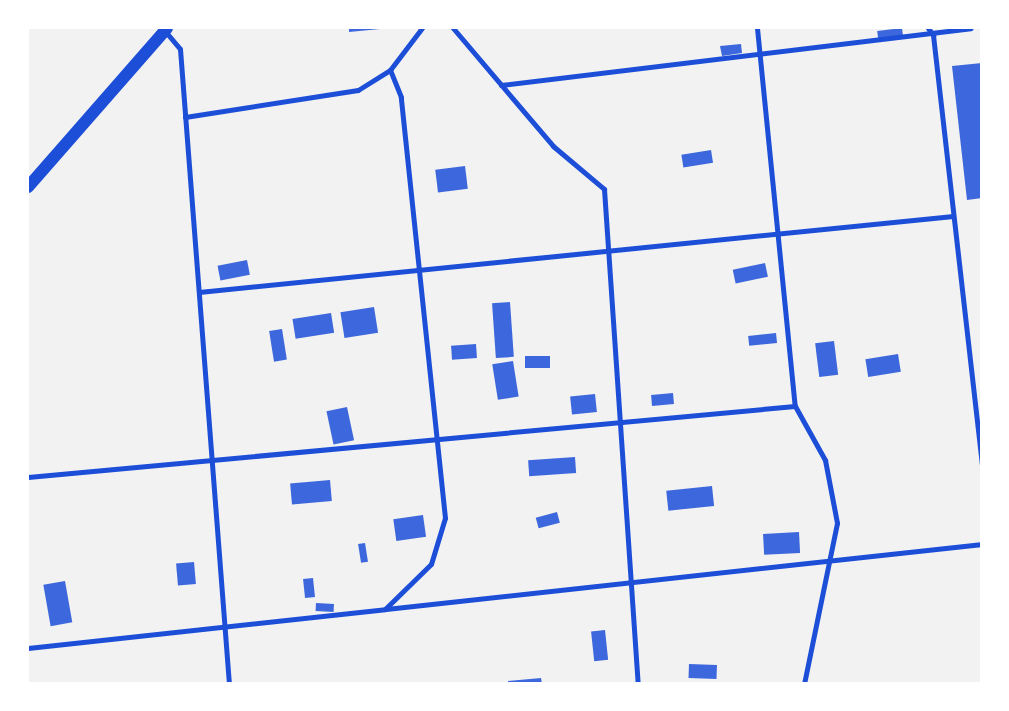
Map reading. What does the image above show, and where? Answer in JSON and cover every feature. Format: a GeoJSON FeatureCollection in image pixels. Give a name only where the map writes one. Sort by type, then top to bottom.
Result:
{"type":"FeatureCollection","features":[{"type":"Feature","properties":{"kind":"main road"},"geometry":{"type":"LineString","coordinates":[[28,187],[166,29]]}},
{"type":"Feature","properties":{"kind":"street"},"geometry":{"type":"LineString","coordinates":[[185,117],[358,90],[390,70],[422,28]]}},
{"type":"Feature","properties":{"kind":"street"},"geometry":{"type":"LineString","coordinates":[[453,28],[553,146],[604,189],[638,684]]}},
{"type":"Feature","properties":{"kind":"street"},"geometry":{"type":"LineString","coordinates":[[757,28],[795,406],[825,460],[838,523],[804,684]]}},
{"type":"Feature","properties":{"kind":"street"},"geometry":{"type":"LineString","coordinates":[[501,85],[930,30],[971,28]]}},
{"type":"Feature","properties":{"kind":"street"},"geometry":{"type":"LineString","coordinates":[[166,29],[180,49],[229,684]]}},
{"type":"Feature","properties":{"kind":"street"},"geometry":{"type":"LineString","coordinates":[[930,30],[982,465]]}},
{"type":"Feature","properties":{"kind":"street"},"geometry":{"type":"LineString","coordinates":[[385,609],[431,564],[445,518],[401,97],[390,70]]}},
{"type":"Feature","properties":{"kind":"street"},"geometry":{"type":"LineString","coordinates":[[199,292],[953,216]]}},
{"type":"Feature","properties":{"kind":"street"},"geometry":{"type":"LineString","coordinates":[[28,477],[795,406]]}},
{"type":"Feature","properties":{"kind":"street"},"geometry":{"type":"LineString","coordinates":[[28,648],[982,544]]}},
{"type":"Feature","properties":{"kind":"building"},"geometry":{"type":"Polygon","coordinates":[[[349,28],[380,28],[380,29],[349,32],[349,28]]]}},
{"type":"Feature","properties":{"kind":"building"},"geometry":{"type":"Polygon","coordinates":[[[902,28],[903,36],[878,39],[877,31],[902,28]]]}},
{"type":"Feature","properties":{"kind":"building"},"geometry":{"type":"Polygon","coordinates":[[[741,44],[742,53],[722,56],[720,46],[741,44]]]}},
{"type":"Feature","properties":{"kind":"building"},"geometry":{"type":"Polygon","coordinates":[[[982,63],[982,198],[967,200],[952,66],[982,63]]]}},
{"type":"Feature","properties":{"kind":"building"},"geometry":{"type":"Polygon","coordinates":[[[711,150],[713,163],[683,168],[681,155],[711,150]]]}},
{"type":"Feature","properties":{"kind":"building"},"geometry":{"type":"Polygon","coordinates":[[[465,166],[468,189],[438,192],[435,170],[465,166]]]}},
{"type":"Feature","properties":{"kind":"building"},"geometry":{"type":"Polygon","coordinates":[[[247,260],[250,275],[220,280],[218,266],[247,260]]]}},
{"type":"Feature","properties":{"kind":"building"},"geometry":{"type":"Polygon","coordinates":[[[765,263],[768,277],[736,284],[733,270],[765,263]]]}},
{"type":"Feature","properties":{"kind":"building"},"geometry":{"type":"Polygon","coordinates":[[[510,302],[514,357],[496,358],[492,303],[510,302]]]}},
{"type":"Feature","properties":{"kind":"building"},"geometry":{"type":"Polygon","coordinates":[[[374,307],[378,333],[344,338],[340,312],[374,307]]]}},
{"type":"Feature","properties":{"kind":"building"},"geometry":{"type":"Polygon","coordinates":[[[331,313],[334,333],[296,339],[292,319],[331,313]]]}},
{"type":"Feature","properties":{"kind":"building"},"geometry":{"type":"Polygon","coordinates":[[[282,329],[287,360],[274,362],[269,331],[282,329]]]}},
{"type":"Feature","properties":{"kind":"building"},"geometry":{"type":"Polygon","coordinates":[[[776,333],[777,343],[749,346],[748,336],[776,333]]]}},
{"type":"Feature","properties":{"kind":"building"},"geometry":{"type":"Polygon","coordinates":[[[834,341],[838,375],[819,377],[815,343],[834,341]]]}},
{"type":"Feature","properties":{"kind":"building"},"geometry":{"type":"Polygon","coordinates":[[[476,344],[477,358],[452,360],[451,346],[476,344]]]}},
{"type":"Feature","properties":{"kind":"building"},"geometry":{"type":"Polygon","coordinates":[[[898,354],[901,372],[868,377],[865,359],[898,354]]]}},
{"type":"Feature","properties":{"kind":"building"},"geometry":{"type":"Polygon","coordinates":[[[525,356],[550,356],[550,368],[525,368],[525,356]]]}},
{"type":"Feature","properties":{"kind":"building"},"geometry":{"type":"Polygon","coordinates":[[[513,361],[519,397],[498,400],[492,364],[513,361]]]}},
{"type":"Feature","properties":{"kind":"building"},"geometry":{"type":"Polygon","coordinates":[[[673,393],[674,404],[652,406],[651,395],[673,393]]]}},
{"type":"Feature","properties":{"kind":"building"},"geometry":{"type":"Polygon","coordinates":[[[595,394],[597,412],[572,415],[570,397],[595,394]]]}},
{"type":"Feature","properties":{"kind":"building"},"geometry":{"type":"Polygon","coordinates":[[[347,407],[354,440],[334,445],[326,411],[347,407]]]}},
{"type":"Feature","properties":{"kind":"building"},"geometry":{"type":"Polygon","coordinates":[[[575,457],[576,473],[529,476],[528,460],[575,457]]]}},
{"type":"Feature","properties":{"kind":"building"},"geometry":{"type":"Polygon","coordinates":[[[330,480],[332,501],[292,504],[290,483],[330,480]]]}},
{"type":"Feature","properties":{"kind":"building"},"geometry":{"type":"Polygon","coordinates":[[[712,486],[714,506],[668,511],[666,491],[712,486]]]}},
{"type":"Feature","properties":{"kind":"building"},"geometry":{"type":"Polygon","coordinates":[[[557,512],[560,523],[539,528],[536,518],[557,512]]]}},
{"type":"Feature","properties":{"kind":"building"},"geometry":{"type":"Polygon","coordinates":[[[423,515],[426,537],[396,541],[393,519],[423,515]]]}},
{"type":"Feature","properties":{"kind":"building"},"geometry":{"type":"Polygon","coordinates":[[[799,532],[800,553],[764,555],[763,534],[799,532]]]}},
{"type":"Feature","properties":{"kind":"building"},"geometry":{"type":"Polygon","coordinates":[[[365,543],[368,562],[361,563],[358,544],[365,543]]]}},
{"type":"Feature","properties":{"kind":"building"},"geometry":{"type":"Polygon","coordinates":[[[194,562],[196,584],[178,585],[176,564],[194,562]]]}},
{"type":"Feature","properties":{"kind":"building"},"geometry":{"type":"Polygon","coordinates":[[[313,578],[315,597],[305,598],[303,579],[313,578]]]}},
{"type":"Feature","properties":{"kind":"building"},"geometry":{"type":"Polygon","coordinates":[[[65,581],[72,622],[51,626],[43,585],[65,581]]]}},
{"type":"Feature","properties":{"kind":"building"},"geometry":{"type":"Polygon","coordinates":[[[316,603],[334,604],[334,612],[316,611],[316,603]]]}},
{"type":"Feature","properties":{"kind":"building"},"geometry":{"type":"Polygon","coordinates":[[[605,630],[608,660],[594,661],[591,631],[605,630]]]}},
{"type":"Feature","properties":{"kind":"building"},"geometry":{"type":"Polygon","coordinates":[[[689,664],[717,665],[716,679],[689,678],[689,664]]]}},
{"type":"Feature","properties":{"kind":"building"},"geometry":{"type":"Polygon","coordinates":[[[541,678],[542,684],[508,684],[508,681],[541,678]]]}}]}
